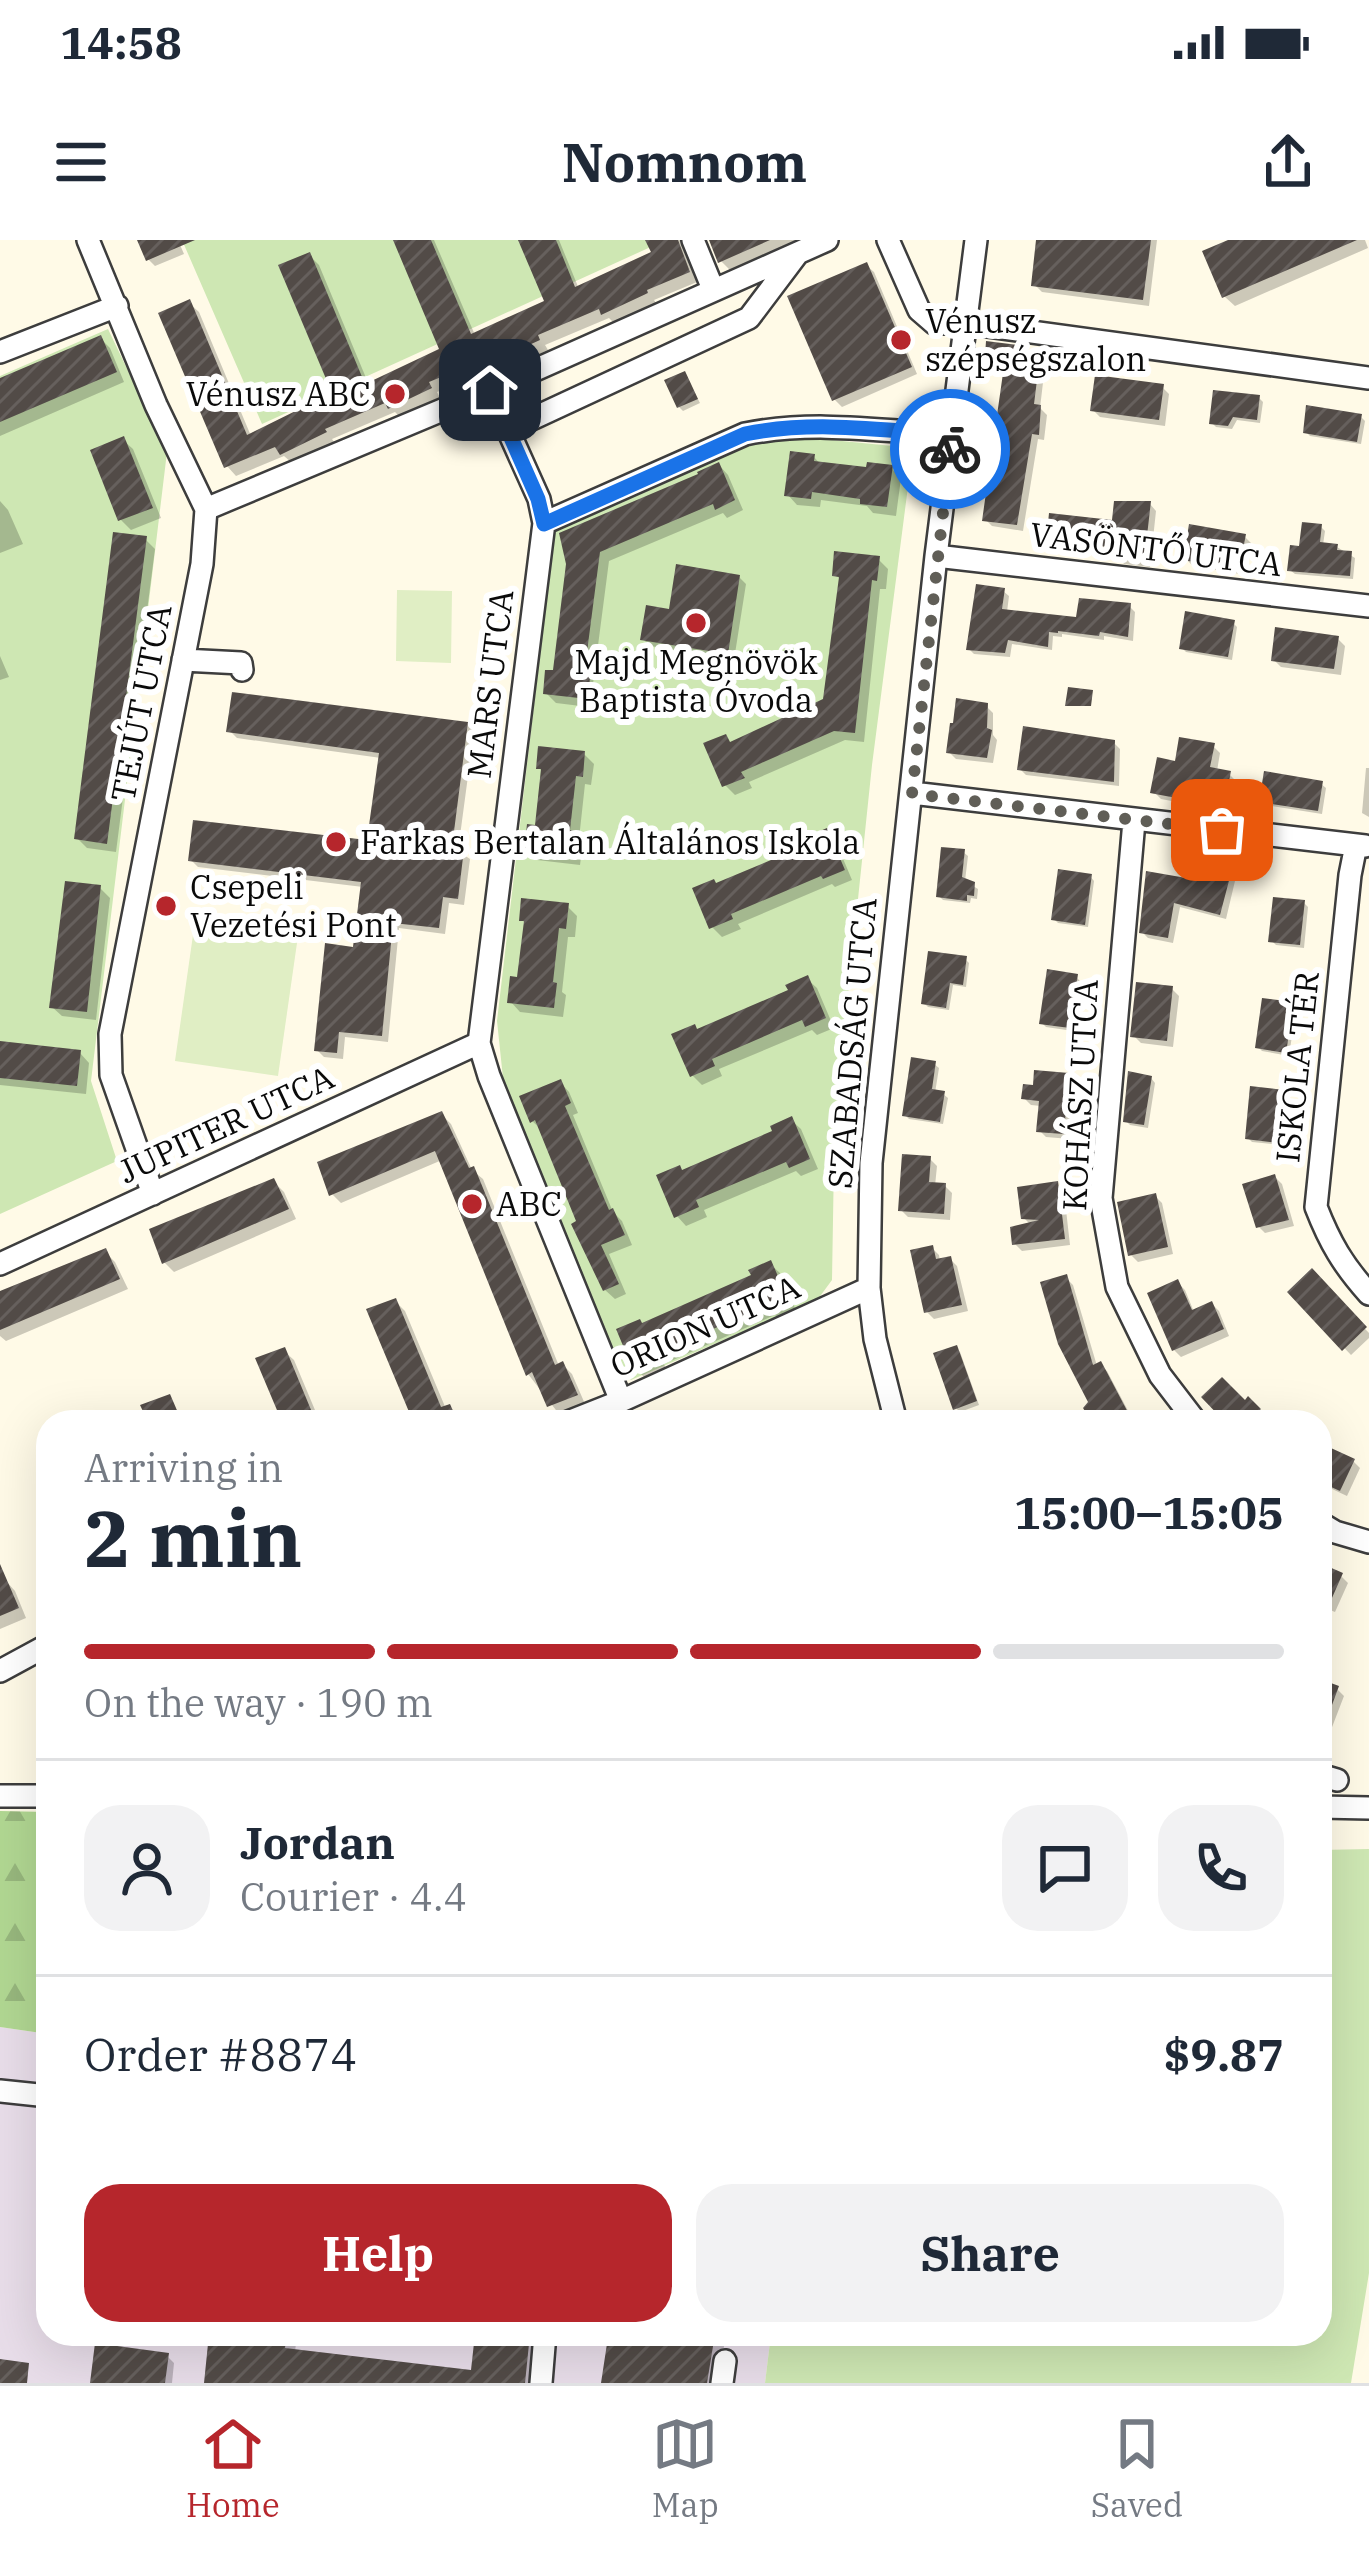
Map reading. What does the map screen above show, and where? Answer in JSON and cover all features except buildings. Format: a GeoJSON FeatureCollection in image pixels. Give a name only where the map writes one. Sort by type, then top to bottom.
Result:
{"type":"FeatureCollection","features":[{"type":"Feature","properties":{"kind":"street"},"geometry":{"type":"LineString","coordinates":[[88,240],[156,405],[206,509],[490,390],[827,240]]}},
{"type":"Feature","properties":{"kind":"street"},"geometry":{"type":"LineString","coordinates":[[693,240],[713,290]]}},
{"type":"Feature","properties":{"kind":"street"},"geometry":{"type":"LineString","coordinates":[[888,240],[919,310],[934,323],[966,323],[1369,378]]}},
{"type":"Feature","properties":{"kind":"street","name":"SZABADSÁG UTCA"},"geometry":{"type":"LineString","coordinates":[[893,1410],[875,1339],[869,1288],[872,1163],[936,556],[976,240]]}},
{"type":"Feature","properties":{"kind":"street"},"geometry":{"type":"LineString","coordinates":[[508,430],[749,317],[800,251]]}},
{"type":"Feature","properties":{"kind":"street"},"geometry":{"type":"LineString","coordinates":[[0,352],[117,306]]}},
{"type":"Feature","properties":{"kind":"street","name":"MARS UTCA"},"geometry":{"type":"LineString","coordinates":[[490,390],[538,499],[544,524],[479,1043],[621,1402]]}},
{"type":"Feature","properties":{"kind":"street"},"geometry":{"type":"LineString","coordinates":[[544,524],[745,434],[811,425],[952,435]]}},
{"type":"Feature","properties":{"kind":"street","name":"TEJÚT UTCA"},"geometry":{"type":"LineString","coordinates":[[154,1194],[111,1075],[110,1034],[202,564],[206,509]]}},
{"type":"Feature","properties":{"kind":"street","name":"VASÖNTŐ UTCA"},"geometry":{"type":"LineString","coordinates":[[936,556],[1369,606]]}},
{"type":"Feature","properties":{"kind":"street"},"geometry":{"type":"LineString","coordinates":[[183,660],[241,663],[242,670]]}},
{"type":"Feature","properties":{"kind":"street"},"geometry":{"type":"LineString","coordinates":[[912,794],[1362,846]]}},
{"type":"Feature","properties":{"kind":"street","name":"KOHÁSZ UTCA"},"geometry":{"type":"LineString","coordinates":[[1133,821],[1101,1198],[1117,1287],[1160,1375],[1187,1410]]}},
{"type":"Feature","properties":{"kind":"street","name":"ISKOLA TÉR"},"geometry":{"type":"LineString","coordinates":[[1362,846],[1350,875],[1316,1208],[1331,1245],[1369,1294]]}},
{"type":"Feature","properties":{"kind":"street","name":"JUPITER UTCA"},"geometry":{"type":"LineString","coordinates":[[0,1264],[479,1043]]}},
{"type":"Feature","properties":{"kind":"street","name":"ORION UTCA"},"geometry":{"type":"LineString","coordinates":[[600,1410],[869,1288]]}},
{"type":"Feature","properties":{"kind":"street"},"geometry":{"type":"LineString","coordinates":[[1332,1530],[1369,1542]]}},
{"type":"Feature","properties":{"kind":"street"},"geometry":{"type":"LineString","coordinates":[[0,1671],[36,1652]]}},
{"type":"Feature","properties":{"kind":"street"},"geometry":{"type":"LineString","coordinates":[[0,1796],[36,1796]]}},
{"type":"Feature","properties":{"kind":"street"},"geometry":{"type":"LineString","coordinates":[[1332,1807],[1369,1808]]}},
{"type":"Feature","properties":{"kind":"street"},"geometry":{"type":"LineString","coordinates":[[0,2091],[36,2095]]}},
{"type":"Feature","properties":{"kind":"street"},"geometry":{"type":"LineString","coordinates":[[542,2383],[544,2346]]}},
{"type":"Feature","properties":{"kind":"shaded area"},"geometry":{"type":"Polygon","coordinates":[[[0,2027],[36,2032],[36,2346],[770,2346],[765,2383],[0,2383],[0,2027]]]}},
{"type":"Feature","properties":{"kind":"green space"},"geometry":{"type":"Polygon","coordinates":[[[182,240],[666,240],[262,424],[182,240]]]}},
{"type":"Feature","properties":{"kind":"green space"},"geometry":{"type":"Polygon","coordinates":[[[108,329],[167,452],[91,1081],[117,1161],[0,1214],[0,376],[108,329]]]}},
{"type":"Feature","properties":{"kind":"green space"},"geometry":{"type":"Polygon","coordinates":[[[781,435],[913,448],[844,1033],[834,1160],[832,1280],[818,1299],[631,1380],[621,1371],[503,1078],[497,1021],[555,526],[737,446],[781,435]]]}},
{"type":"Feature","properties":{"kind":"green space"},"geometry":{"type":"Polygon","coordinates":[[[397,590],[452,591],[451,663],[396,661],[397,590]]]}},
{"type":"Feature","properties":{"kind":"green space"},"geometry":{"type":"Polygon","coordinates":[[[195,921],[298,936],[278,1076],[175,1061],[195,921]]]}},
{"type":"Feature","properties":{"kind":"green space"},"geometry":{"type":"Polygon","coordinates":[[[0,1811],[36,1812],[36,2032],[0,2027],[0,1811]]]}},
{"type":"Feature","properties":{"kind":"green space"},"geometry":{"type":"Polygon","coordinates":[[[1369,1849],[1369,2273],[1351,2383],[765,2383],[770,2346],[1332,2346],[1332,1850],[1369,1849]]]}},
{"type":"Feature","properties":{"kind":"way so far"},"geometry":{"type":"LineString","coordinates":[[950,449],[912,794],[1222,830]]}},
{"type":"Feature","properties":{"kind":"place","name":"Vénusz szépségszalon"},"geometry":{"type":"Point","coordinates":[901,340]}},
{"type":"Feature","properties":{"kind":"place","name":"Vénusz ABC"},"geometry":{"type":"Point","coordinates":[395,394]}},
{"type":"Feature","properties":{"kind":"place","name":"Majd Megnövök Baptista Óvoda"},"geometry":{"type":"Point","coordinates":[696,623]}},
{"type":"Feature","properties":{"kind":"place","name":"Farkas Bertalan Általános Iskola"},"geometry":{"type":"Point","coordinates":[336,842]}},
{"type":"Feature","properties":{"kind":"place","name":"Csepeli Vezetési Pont"},"geometry":{"type":"Point","coordinates":[166,906]}},
{"type":"Feature","properties":{"kind":"place","name":"ABC"},"geometry":{"type":"Point","coordinates":[472,1204]}},
{"type":"Feature","properties":{"kind":"route"},"geometry":{"type":"LineString","coordinates":[[490,390],[538,499],[544,524],[745,434],[775,428],[811,425],[952,435],[950,449]]}}]}
